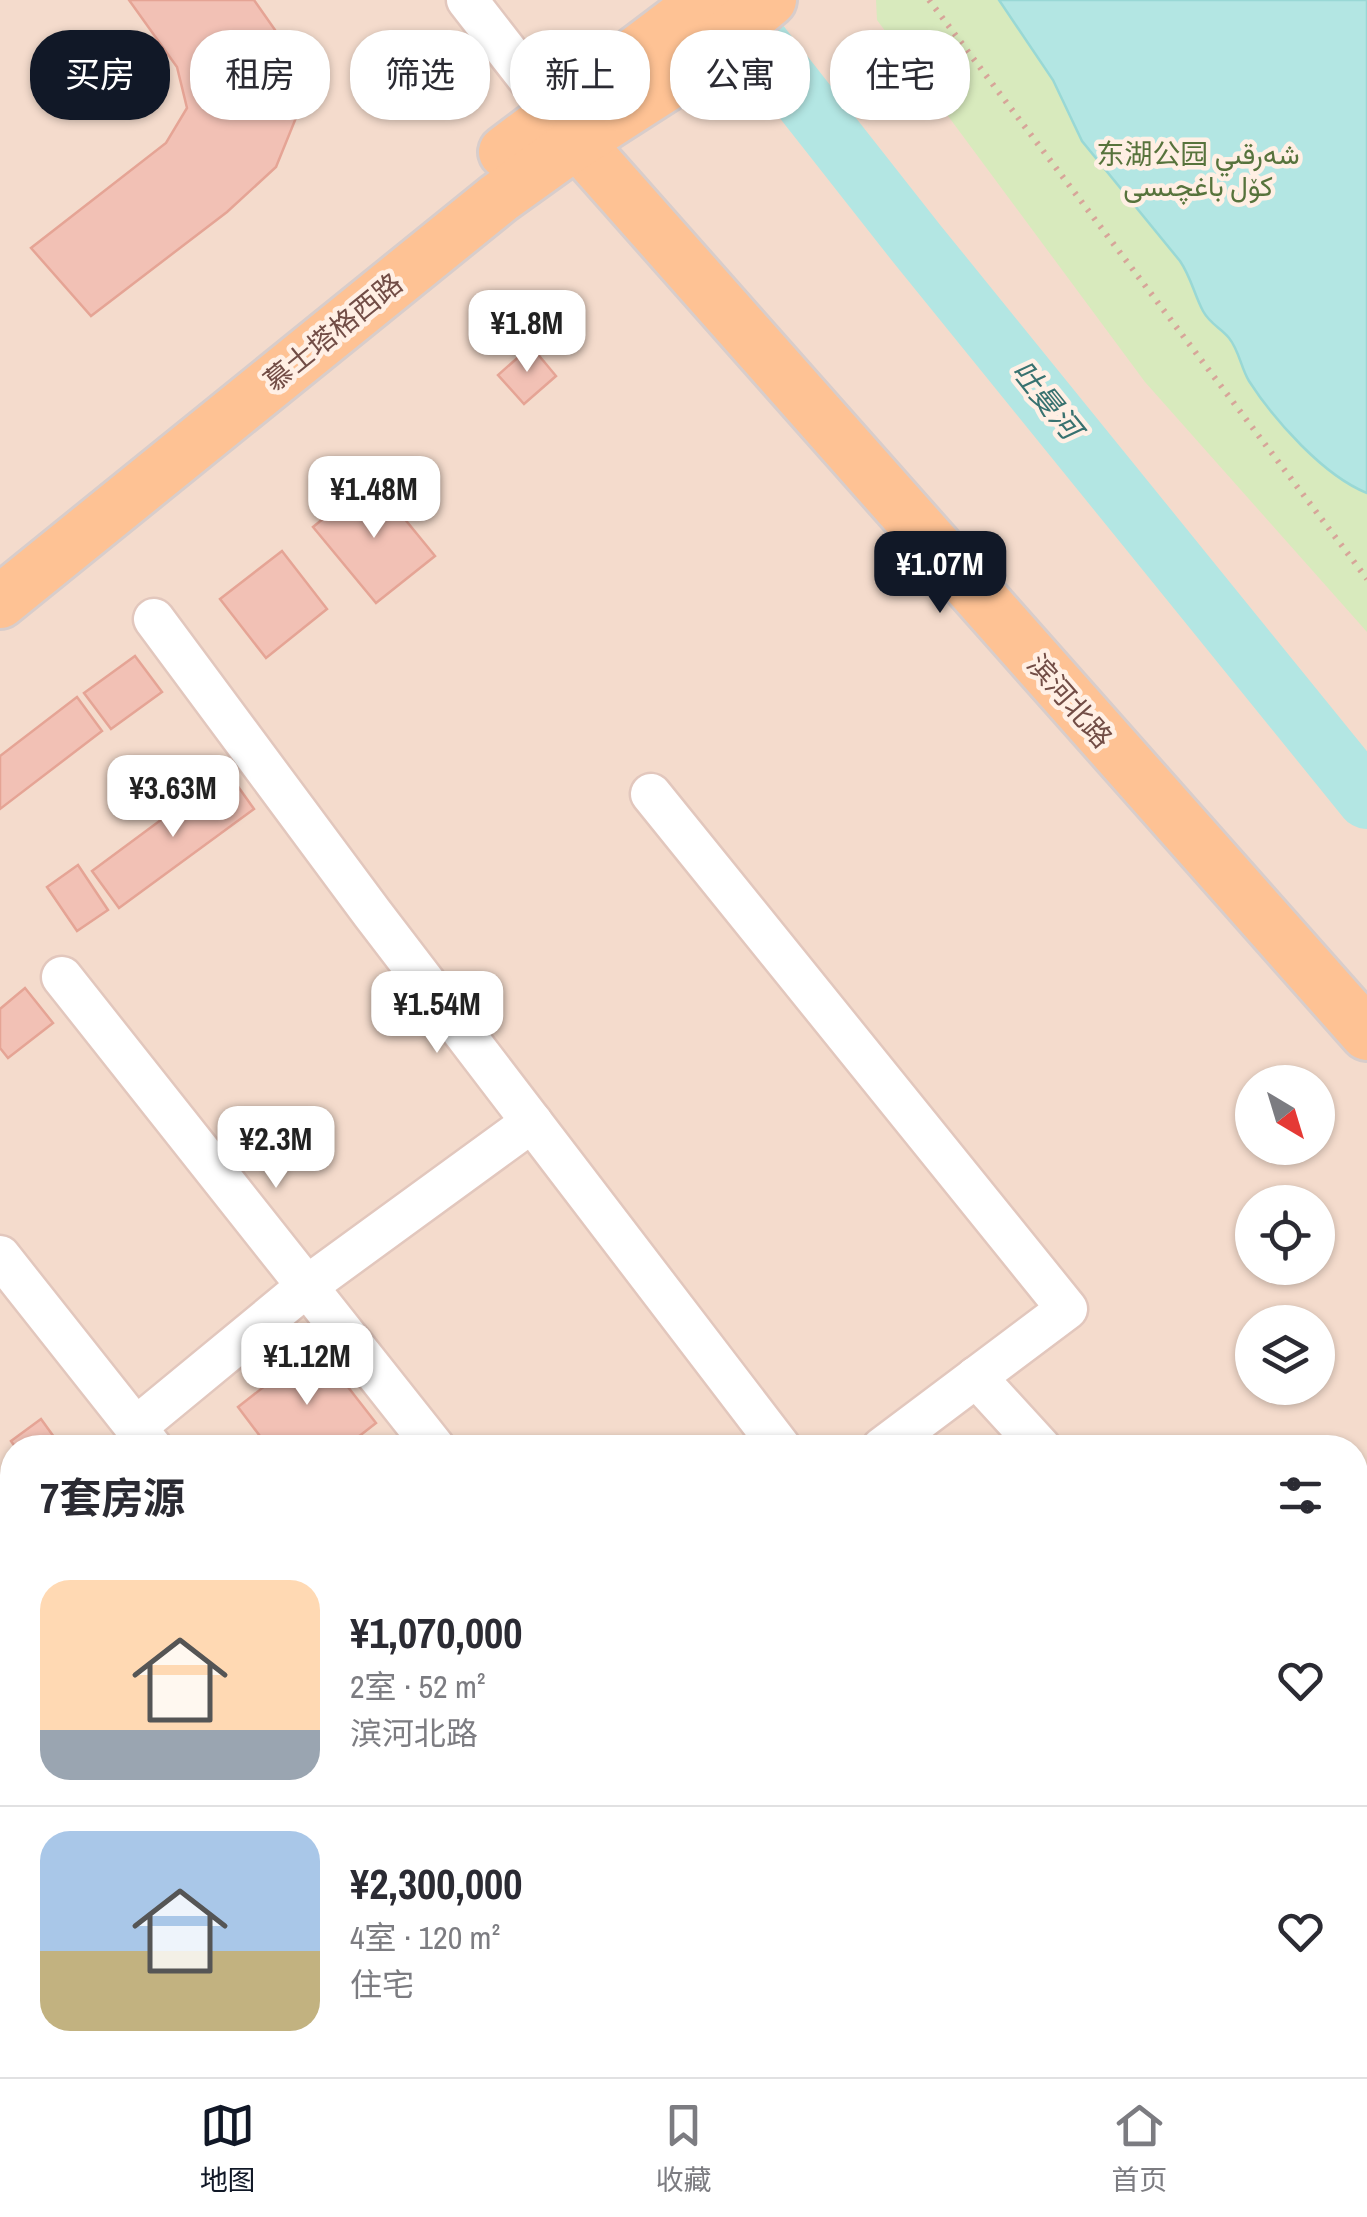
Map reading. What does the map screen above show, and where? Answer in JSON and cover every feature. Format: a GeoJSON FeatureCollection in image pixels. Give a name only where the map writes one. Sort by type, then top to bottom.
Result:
{"type":"FeatureCollection","features":[{"type":"Feature","properties":{"kind":"main road","name":"慕士塔格西路"},"geometry":{"type":"LineString","coordinates":[[655,68],[706,0]]}},
{"type":"Feature","properties":{"kind":"main road","name":"慕士塔格西路"},"geometry":{"type":"LineString","coordinates":[[0,563],[566,128],[655,68],[770,0]]}},
{"type":"Feature","properties":{"kind":"main road","name":"慕士塔格西路"},"geometry":{"type":"LineString","coordinates":[[0,602],[499,198],[566,128]]}},
{"type":"Feature","properties":{"kind":"main road","name":"滨河北路"},"geometry":{"type":"LineString","coordinates":[[566,128],[1367,1034]]}},
{"type":"Feature","properties":{"kind":"street"},"geometry":{"type":"LineString","coordinates":[[467,0],[566,128]]}},
{"type":"Feature","properties":{"kind":"street"},"geometry":{"type":"LineString","coordinates":[[154,619],[771,1435]]}},
{"type":"Feature","properties":{"kind":"street"},"geometry":{"type":"LineString","coordinates":[[650,794],[1068,1309],[899,1435]]}},
{"type":"Feature","properties":{"kind":"street"},"geometry":{"type":"LineString","coordinates":[[62,978],[425,1435]]}},
{"type":"Feature","properties":{"kind":"street"},"geometry":{"type":"LineString","coordinates":[[146,1435],[306,1286],[532,1122]]}},
{"type":"Feature","properties":{"kind":"street"},"geometry":{"type":"LineString","coordinates":[[0,1256],[142,1435]]}},
{"type":"Feature","properties":{"kind":"street"},"geometry":{"type":"LineString","coordinates":[[976,1377],[1029,1435]]}},
{"type":"Feature","properties":{"kind":"path"},"geometry":{"type":"LineString","coordinates":[[930,0],[1367,579]]}},
{"type":"Feature","properties":{"kind":"shaded area"},"geometry":{"type":"Polygon","coordinates":[[[0,0],[1367,0],[1367,1435],[0,1435],[0,0]]]}},
{"type":"Feature","properties":{"kind":"green space","name":"东湖公园 شەرقىي كۆل باغچىسى"},"geometry":{"type":"Polygon","coordinates":[[[876,0],[1367,0],[1367,632],[1145,382],[951,120],[970,120],[970,30],[884,30],[877,20],[876,0]]]}},
{"type":"Feature","properties":{"kind":"water","name":"东湖公园 شەرقىي كۆل باغچىسى"},"geometry":{"type":"Polygon","coordinates":[[[999,0],[1367,0],[1367,493],[1317,460],[1259,396],[1232,343],[1203,311],[1180,261],[1082,141],[1053,80],[999,0]]]}},
{"type":"Feature","properties":{"kind":"building"},"geometry":{"type":"Polygon","coordinates":[[[129,0],[254,0],[275,30],[190,30],[190,120],[295,120],[276,167],[227,212],[91,316],[31,248],[166,143],[187,108],[177,67],[170,57],[170,30],[150,30],[129,0]]]}},
{"type":"Feature","properties":{"kind":"building"},"geometry":{"type":"Polygon","coordinates":[[[531,346],[556,376],[524,404],[498,375],[531,346]]]}},
{"type":"Feature","properties":{"kind":"building"},"geometry":{"type":"Polygon","coordinates":[[[372,479],[435,556],[376,603],[313,527],[372,479]]]}},
{"type":"Feature","properties":{"kind":"building"},"geometry":{"type":"Polygon","coordinates":[[[282,551],[327,609],[266,658],[220,599],[282,551]]]}},
{"type":"Feature","properties":{"kind":"building"},"geometry":{"type":"Polygon","coordinates":[[[135,656],[162,692],[111,729],[84,693],[135,656]]]}},
{"type":"Feature","properties":{"kind":"building"},"geometry":{"type":"Polygon","coordinates":[[[77,697],[102,731],[0,809],[0,756],[77,697]]]}},
{"type":"Feature","properties":{"kind":"building"},"geometry":{"type":"Polygon","coordinates":[[[227,771],[254,809],[119,908],[92,871],[227,771]]]}},
{"type":"Feature","properties":{"kind":"building"},"geometry":{"type":"Polygon","coordinates":[[[78,865],[108,910],[77,931],[47,887],[78,865]]]}},
{"type":"Feature","properties":{"kind":"building"},"geometry":{"type":"Polygon","coordinates":[[[25,988],[53,1023],[8,1058],[0,1048],[0,1009],[25,988]]]}},
{"type":"Feature","properties":{"kind":"building"},"geometry":{"type":"Polygon","coordinates":[[[316,1346],[376,1423],[361,1435],[259,1435],[238,1407],[316,1346]]]}},
{"type":"Feature","properties":{"kind":"building"},"geometry":{"type":"Polygon","coordinates":[[[41,1419],[53,1435],[19,1435],[41,1419]]]}},
{"type":"Feature","properties":{"kind":"waterway","name":"吐曼河"},"geometry":{"type":"LineString","coordinates":[[725,0],[917,244],[1367,799]]}}]}
